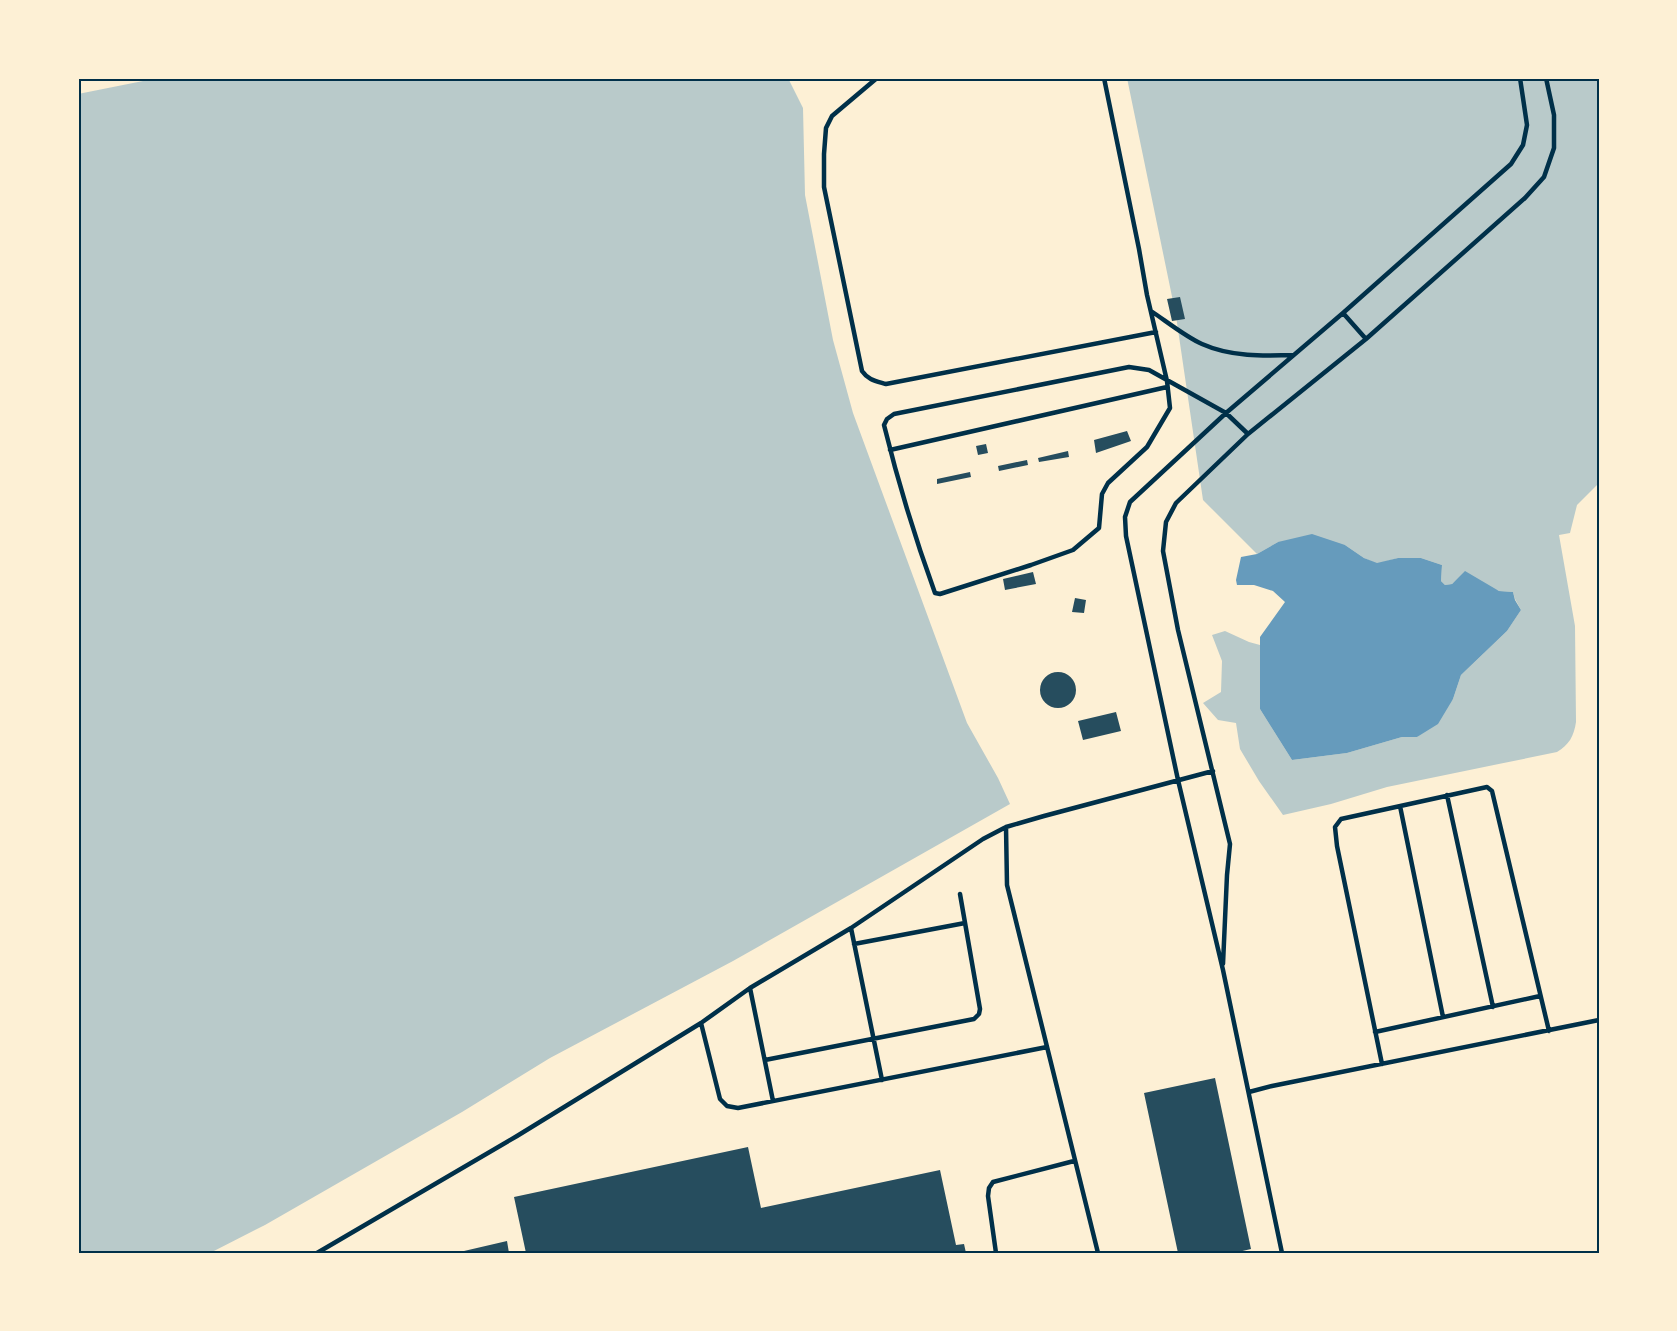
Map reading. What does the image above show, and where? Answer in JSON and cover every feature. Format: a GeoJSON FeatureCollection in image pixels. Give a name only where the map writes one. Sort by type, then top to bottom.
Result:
{"type":"FeatureCollection","features":[{"type":"Feature","properties":{"kind":"lane"},"geometry":{"type":"LineString","coordinates":[[877,78],[832,116],[826,128],[824,154],[824,188],[862,371],[866,377],[886,384],[1156,332]]}},
{"type":"Feature","properties":{"kind":"lane"},"geometry":{"type":"LineString","coordinates":[[1104,78],[1167,381],[1170,408],[1147,447],[1108,483],[1102,494],[1099,528],[1073,550],[1031,566],[940,594],[936,593],[923,558],[884,425],[887,418],[894,414],[1129,367],[1149,370],[1167,381],[1226,413],[1248,434]]}},
{"type":"Feature","properties":{"kind":"lane"},"geometry":{"type":"LineString","coordinates":[[1282,1253],[1223,970],[1178,780],[1126,536],[1125,517],[1130,502],[1226,413],[1511,164],[1523,145],[1527,125],[1520,78]]}},
{"type":"Feature","properties":{"kind":"lane"},"geometry":{"type":"LineString","coordinates":[[1223,970],[1230,844],[1178,630],[1163,551],[1166,522],[1176,503],[1248,434],[1366,339],[1525,198],[1544,177],[1554,148],[1554,115],[1546,78]]}},
{"type":"Feature","properties":{"kind":"lane"},"geometry":{"type":"LineString","coordinates":[[1151,311],[1201,344],[1224,352],[1243,355],[1294,355]]}},
{"type":"Feature","properties":{"kind":"lane"},"geometry":{"type":"LineString","coordinates":[[1343,313],[1366,339]]}},
{"type":"Feature","properties":{"kind":"lane"},"geometry":{"type":"LineString","coordinates":[[890,450],[1167,387]]}},
{"type":"Feature","properties":{"kind":"lane"},"geometry":{"type":"LineString","coordinates":[[317,1253],[517,1136],[701,1023],[750,988],[851,928],[983,839],[1006,827],[1213,771]]}},
{"type":"Feature","properties":{"kind":"lane"},"geometry":{"type":"LineString","coordinates":[[1382,1064],[1335,827],[1341,819],[1486,787],[1491,790],[1549,1031]]}},
{"type":"Feature","properties":{"kind":"lane"},"geometry":{"type":"LineString","coordinates":[[1447,795],[1493,1007]]}},
{"type":"Feature","properties":{"kind":"lane"},"geometry":{"type":"LineString","coordinates":[[1400,806],[1443,1017]]}},
{"type":"Feature","properties":{"kind":"lane"},"geometry":{"type":"LineString","coordinates":[[1006,827],[1007,885],[1098,1253]]}},
{"type":"Feature","properties":{"kind":"lane"},"geometry":{"type":"LineString","coordinates":[[765,1060],[974,1019],[979,1014],[960,894]]}},
{"type":"Feature","properties":{"kind":"lane"},"geometry":{"type":"LineString","coordinates":[[854,944],[965,923]]}},
{"type":"Feature","properties":{"kind":"lane"},"geometry":{"type":"LineString","coordinates":[[851,928],[882,1080]]}},
{"type":"Feature","properties":{"kind":"lane"},"geometry":{"type":"LineString","coordinates":[[750,988],[773,1101]]}},
{"type":"Feature","properties":{"kind":"lane"},"geometry":{"type":"LineString","coordinates":[[1376,1032],[1540,996]]}},
{"type":"Feature","properties":{"kind":"lane"},"geometry":{"type":"LineString","coordinates":[[1249,1092],[1599,1020]]}},
{"type":"Feature","properties":{"kind":"lane"},"geometry":{"type":"LineString","coordinates":[[701,1023],[720,1099],[727,1106],[738,1108],[1047,1047]]}},
{"type":"Feature","properties":{"kind":"lane"},"geometry":{"type":"LineString","coordinates":[[996,1253],[988,1196],[993,1182],[1074,1161]]}},
{"type":"Feature","properties":{"kind":"shaded area"},"geometry":{"type":"Polygon","coordinates":[[[158,78],[788,78],[803,108],[805,195],[833,340],[853,413],[967,723],[1010,804],[733,961],[550,1058],[462,1112],[265,1225],[210,1253],[78,1253],[78,94],[158,78]]]}},
{"type":"Feature","properties":{"kind":"shaded area"},"geometry":{"type":"Polygon","coordinates":[[[1127,78],[1599,78],[1599,483],[1577,505],[1570,533],[1559,535],[1575,626],[1576,722],[1570,740],[1557,752],[1387,787],[1331,804],[1283,815],[1240,749],[1236,723],[1218,720],[1203,703],[1221,692],[1222,661],[1212,635],[1225,631],[1260,645],[1260,709],[1292,760],[1347,753],[1402,737],[1417,737],[1453,699],[1461,675],[1507,631],[1521,610],[1513,592],[1499,591],[1461,576],[1452,584],[1445,585],[1441,581],[1442,565],[1421,558],[1398,558],[1377,564],[1345,545],[1278,542],[1257,554],[1203,500],[1176,316],[1127,78]]]}},
{"type":"Feature","properties":{"kind":"water"},"geometry":{"type":"Polygon","coordinates":[[[1312,534],[1345,545],[1364,558],[1377,563],[1398,558],[1421,558],[1442,565],[1441,581],[1445,585],[1452,584],[1465,571],[1499,591],[1513,592],[1521,610],[1507,631],[1461,675],[1453,699],[1438,724],[1417,737],[1402,737],[1347,753],[1292,760],[1260,709],[1260,637],[1285,602],[1273,591],[1254,585],[1237,585],[1241,557],[1257,554],[1278,542],[1312,534]]]}},
{"type":"Feature","properties":{"kind":"building"},"geometry":{"type":"Polygon","coordinates":[[[1180,297],[1185,319],[1172,321],[1167,299],[1180,297]]]}},
{"type":"Feature","properties":{"kind":"building"},"geometry":{"type":"Polygon","coordinates":[[[1127,431],[1131,441],[1096,453],[1094,440],[1127,431]]]}},
{"type":"Feature","properties":{"kind":"building"},"geometry":{"type":"Polygon","coordinates":[[[986,444],[988,453],[978,455],[976,446],[986,444]]]}},
{"type":"Feature","properties":{"kind":"building"},"geometry":{"type":"Polygon","coordinates":[[[1068,451],[1069,457],[1039,462],[1038,458],[1068,451]]]}},
{"type":"Feature","properties":{"kind":"building"},"geometry":{"type":"Polygon","coordinates":[[[1027,460],[1028,465],[999,471],[998,466],[1027,460]]]}},
{"type":"Feature","properties":{"kind":"building"},"geometry":{"type":"Polygon","coordinates":[[[970,472],[971,477],[937,484],[937,479],[970,472]]]}},
{"type":"Feature","properties":{"kind":"building"},"geometry":{"type":"Polygon","coordinates":[[[1033,572],[1036,584],[1005,590],[1003,579],[1033,572]]]}},
{"type":"Feature","properties":{"kind":"building"},"geometry":{"type":"Polygon","coordinates":[[[1075,598],[1086,600],[1084,613],[1072,612],[1075,598]]]}},
{"type":"Feature","properties":{"kind":"building"},"geometry":{"type":"Polygon","coordinates":[[[1058,672],[1071,677],[1076,690],[1071,703],[1058,708],[1045,703],[1040,690],[1045,677],[1058,672]]]}},
{"type":"Feature","properties":{"kind":"building"},"geometry":{"type":"Polygon","coordinates":[[[1116,712],[1121,731],[1083,740],[1078,721],[1116,712]]]}},
{"type":"Feature","properties":{"kind":"building"},"geometry":{"type":"Polygon","coordinates":[[[1215,1078],[1251,1249],[1234,1253],[1178,1253],[1144,1093],[1215,1078]]]}},
{"type":"Feature","properties":{"kind":"building"},"geometry":{"type":"Polygon","coordinates":[[[748,1147],[761,1208],[940,1170],[956,1245],[964,1244],[966,1253],[526,1253],[514,1197],[748,1147]]]}},
{"type":"Feature","properties":{"kind":"building"},"geometry":{"type":"Polygon","coordinates":[[[507,1241],[509,1253],[464,1253],[464,1251],[507,1241]]]}}]}
